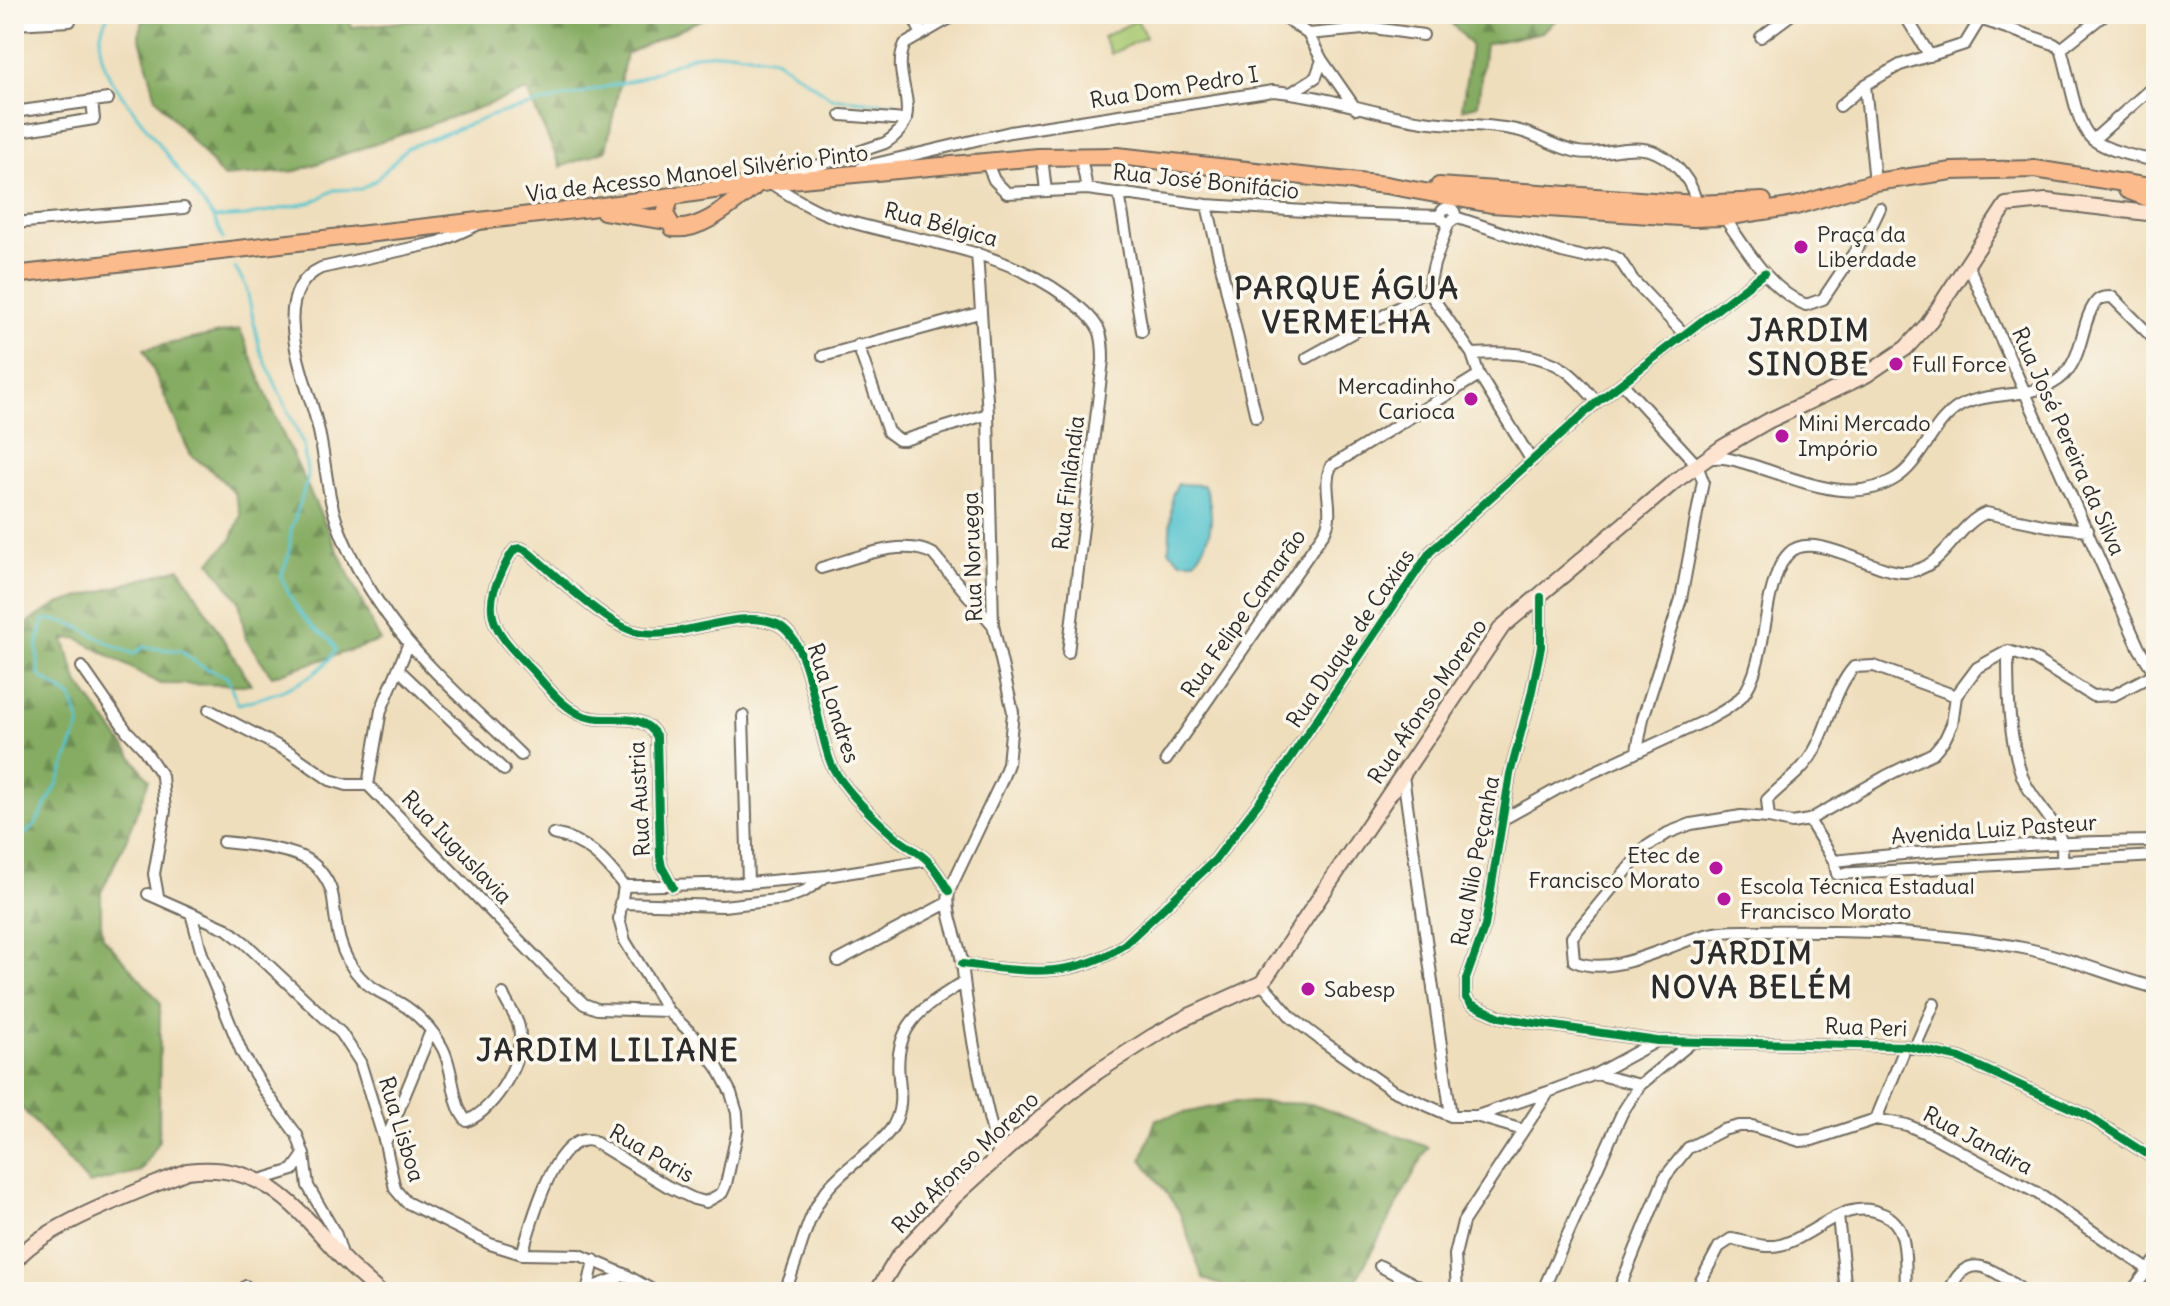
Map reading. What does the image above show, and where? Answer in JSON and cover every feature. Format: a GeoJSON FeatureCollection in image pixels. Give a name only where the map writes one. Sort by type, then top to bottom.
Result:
{"type":"FeatureCollection","features":[{"type":"Feature","properties":{"kind":"main road","name":"Via de Acesso Manoel Silvério Pinto"},"geometry":{"type":"LineString","coordinates":[[14,275],[591,208],[764,183],[1042,157],[1117,156],[1386,185],[1453,207],[1751,202],[1836,192]]}},
{"type":"Feature","properties":{"kind":"main road","name":"Via de Acesso Manoel Silvério Pinto"},"geometry":{"type":"LineString","coordinates":[[1453,207],[1491,204],[1724,217],[1796,206],[1875,182],[1998,168],[2035,169],[2156,188]]}},
{"type":"Feature","properties":{"kind":"main road","name":"Via de Acesso Manoel Silvério Pinto"},"geometry":{"type":"LineString","coordinates":[[2108,180],[2154,210]]}},
{"type":"Feature","properties":{"kind":"main road"},"geometry":{"type":"LineString","coordinates":[[671,196],[666,205],[668,221],[673,228],[690,227],[764,183]]}},
{"type":"Feature","properties":{"kind":"main road","name":"Rua Afonso Moreno"},"geometry":{"type":"LineString","coordinates":[[877,1292],[898,1257],[955,1196],[1062,1099],[1097,1072],[1187,1017],[1262,983],[1502,627],[1702,462],[1741,436],[1866,375],[1891,359],[1928,324],[2006,205],[2023,201],[2057,201],[2154,210]]}},
{"type":"Feature","properties":{"kind":"main road"},"geometry":{"type":"LineString","coordinates":[[1646,214],[1691,211],[1696,204]]}},
{"type":"Feature","properties":{"kind":"main road"},"geometry":{"type":"LineString","coordinates":[[591,208],[668,221]]}},
{"type":"Feature","properties":{"kind":"main road"},"geometry":{"type":"LineString","coordinates":[[14,1263],[19,1255],[44,1235],[187,1171],[203,1169],[260,1180],[300,1210],[344,1260],[379,1292]]}},
{"type":"Feature","properties":{"kind":"street"},"geometry":{"type":"LineString","coordinates":[[912,14],[921,33]]}},
{"type":"Feature","properties":{"kind":"street"},"geometry":{"type":"LineString","coordinates":[[764,183],[885,143],[901,131],[906,120],[901,51],[905,44],[921,33],[957,14]]}},
{"type":"Feature","properties":{"kind":"street"},"geometry":{"type":"LineString","coordinates":[[1280,14],[1308,34],[1356,109]]}},
{"type":"Feature","properties":{"kind":"street"},"geometry":{"type":"LineString","coordinates":[[1761,37],[1792,14]]}},
{"type":"Feature","properties":{"kind":"street"},"geometry":{"type":"LineString","coordinates":[[1904,14],[1930,56]]}},
{"type":"Feature","properties":{"kind":"street"},"geometry":{"type":"LineString","coordinates":[[2061,49],[2105,14]]}},
{"type":"Feature","properties":{"kind":"street"},"geometry":{"type":"LineString","coordinates":[[1840,106],[1865,85],[1900,65],[1965,44],[1980,16],[2061,49],[2081,119],[2093,140],[2156,161]]}},
{"type":"Feature","properties":{"kind":"street"},"geometry":{"type":"LineString","coordinates":[[14,24],[70,21]]}},
{"type":"Feature","properties":{"kind":"street"},"geometry":{"type":"LineString","coordinates":[[1308,34],[1374,28],[1423,35]]}},
{"type":"Feature","properties":{"kind":"street"},"geometry":{"type":"LineString","coordinates":[[1291,93],[1316,77],[1322,60]]}},
{"type":"Feature","properties":{"kind":"street"},"geometry":{"type":"LineString","coordinates":[[2093,140],[2156,84]]}},
{"type":"Feature","properties":{"kind":"street"},"geometry":{"type":"LineString","coordinates":[[1865,85],[1875,182]]}},
{"type":"Feature","properties":{"kind":"street","name":"Rua Dom Pedro I"},"geometry":{"type":"LineString","coordinates":[[820,178],[1010,132],[1089,122],[1263,91],[1291,93],[1425,121],[1521,131],[1575,152],[1649,150],[1667,159],[1684,176],[1695,193],[1696,204]]}},
{"type":"Feature","properties":{"kind":"street"},"geometry":{"type":"LineString","coordinates":[[14,112],[108,99]]}},
{"type":"Feature","properties":{"kind":"street"},"geometry":{"type":"LineString","coordinates":[[14,132],[94,119],[92,101]]}},
{"type":"Feature","properties":{"kind":"street"},"geometry":{"type":"LineString","coordinates":[[841,115],[906,120]]}},
{"type":"Feature","properties":{"kind":"street"},"geometry":{"type":"LineString","coordinates":[[1042,157],[1046,191]]}},
{"type":"Feature","properties":{"kind":"street"},"geometry":{"type":"LineString","coordinates":[[1081,157],[1087,189]]}},
{"type":"Feature","properties":{"kind":"street","name":"Rua José Bonifácio"},"geometry":{"type":"LineString","coordinates":[[986,161],[994,180],[1007,193],[1087,189],[1207,205],[1336,213],[1453,207],[1562,252],[1584,257],[1607,253],[1626,266],[1633,280],[1685,335]]}},
{"type":"Feature","properties":{"kind":"street","name":"Rua Bélgica"},"geometry":{"type":"LineString","coordinates":[[764,183],[802,204],[839,218],[977,253],[1033,274],[1093,320]]}},
{"type":"Feature","properties":{"kind":"street"},"geometry":{"type":"LineString","coordinates":[[1119,193],[1142,331]]}},
{"type":"Feature","properties":{"kind":"street"},"geometry":{"type":"LineString","coordinates":[[1207,205],[1256,417]]}},
{"type":"Feature","properties":{"kind":"street"},"geometry":{"type":"LineString","coordinates":[[1453,207],[1428,291],[1472,354],[1479,375],[1532,461]]}},
{"type":"Feature","properties":{"kind":"street"},"geometry":{"type":"LineString","coordinates":[[14,223],[184,208]]}},
{"type":"Feature","properties":{"kind":"street"},"geometry":{"type":"LineString","coordinates":[[1724,217],[1764,273],[1806,305],[1819,302],[1870,229],[1880,208]]}},
{"type":"Feature","properties":{"kind":"street"},"geometry":{"type":"LineString","coordinates":[[484,221],[439,242],[321,268],[303,279],[292,315],[294,342],[317,421],[334,513],[353,557],[369,587],[409,643],[521,755]]}},
{"type":"Feature","properties":{"kind":"street","name":"Rua Noruega"},"geometry":{"type":"LineString","coordinates":[[948,897],[1008,764],[1013,712],[993,625],[988,414],[977,253]]}},
{"type":"Feature","properties":{"kind":"street","name":"Rua José Pereira da Silva"},"geometry":{"type":"LineString","coordinates":[[1968,265],[2139,648],[2155,675]]}},
{"type":"Feature","properties":{"kind":"street","name":"Rua Duque de Caxias"},"geometry":{"type":"LineString","coordinates":[[962,964],[1017,970],[1077,968],[1109,955],[1125,944],[1224,849],[1273,784],[1430,552],[1597,402],[1764,273]]}},
{"type":"Feature","properties":{"kind":"street"},"geometry":{"type":"LineString","coordinates":[[1307,358],[1428,291]]}},
{"type":"Feature","properties":{"kind":"street"},"geometry":{"type":"LineString","coordinates":[[1702,462],[1726,458],[1829,488],[1864,491],[1900,476],[1947,417],[1961,406],[2043,387],[2063,376],[2082,342],[2095,303],[2104,296],[2112,297],[2156,341]]}},
{"type":"Feature","properties":{"kind":"street"},"geometry":{"type":"LineString","coordinates":[[823,356],[979,313]]}},
{"type":"Feature","properties":{"kind":"street","name":"Rua Finlândia"},"geometry":{"type":"LineString","coordinates":[[1068,653],[1103,360],[1100,332],[1093,320]]}},
{"type":"Feature","properties":{"kind":"street"},"geometry":{"type":"LineString","coordinates":[[858,345],[888,432],[893,437],[904,440],[988,414]]}},
{"type":"Feature","properties":{"kind":"street"},"geometry":{"type":"LineString","coordinates":[[1472,354],[1495,352],[1539,358],[1566,371],[1597,402]]}},
{"type":"Feature","properties":{"kind":"street","name":"Rua Felipe Camarão"},"geometry":{"type":"LineString","coordinates":[[1166,760],[1328,525],[1331,514],[1327,477],[1331,466],[1479,375]]}},
{"type":"Feature","properties":{"kind":"street"},"geometry":{"type":"LineString","coordinates":[[1623,384],[1702,462],[1703,481],[1681,599],[1643,718],[1637,751]]}},
{"type":"Feature","properties":{"kind":"street"},"geometry":{"type":"LineString","coordinates":[[1502,820],[1561,787],[1717,714],[1742,695],[1754,671],[1774,580],[1790,553],[1800,546],[1822,546],[1872,565],[1905,572],[1923,568],[1937,560],[1974,520],[1986,513],[2048,526],[2088,530]]}},
{"type":"Feature","properties":{"kind":"street","name":"Rua Londres"},"geometry":{"type":"LineString","coordinates":[[585,716],[566,706],[550,690],[499,634],[494,623],[492,599],[496,584],[512,552],[521,548],[607,617],[633,631],[681,630],[754,619],[785,628],[801,653],[834,770],[894,836],[927,860],[948,897]]}},
{"type":"Feature","properties":{"kind":"street"},"geometry":{"type":"LineString","coordinates":[[821,568],[898,548],[923,549],[933,554],[993,625]]}},
{"type":"Feature","properties":{"kind":"street","name":"Rua Nilo Peçanha"},"geometry":{"type":"LineString","coordinates":[[1541,597],[1541,647],[1510,774],[1485,926],[1466,979],[1466,998],[1477,1009],[1500,1017],[1657,1041],[1691,1043]]}},
{"type":"Feature","properties":{"kind":"street"},"geometry":{"type":"LineString","coordinates":[[209,710],[291,753],[330,780],[347,785],[368,785],[381,710],[409,643]]}},
{"type":"Feature","properties":{"kind":"street"},"geometry":{"type":"LineString","coordinates":[[2155,675],[2114,695],[2093,696],[2034,659],[2008,651],[1991,658],[1977,668],[1956,696],[1952,724],[1933,753],[1809,820],[1792,823],[1741,816],[1691,824],[1668,833],[1646,847],[1572,937],[1574,961],[1590,967],[1655,953],[1703,935],[1742,930],[1917,933],[2033,950],[2156,988]]}},
{"type":"Feature","properties":{"kind":"street"},"geometry":{"type":"LineString","coordinates":[[2008,651],[2008,688],[2016,751],[2023,777],[2062,842],[2062,860]]}},
{"type":"Feature","properties":{"kind":"street"},"geometry":{"type":"LineString","coordinates":[[1769,818],[1767,800],[1796,777],[1807,763],[1823,733],[1845,677],[1854,667],[1874,666],[1956,696]]}},
{"type":"Feature","properties":{"kind":"street","name":"Rua Lisboa"},"geometry":{"type":"LineString","coordinates":[[82,667],[162,776],[165,811],[153,895],[227,929],[341,1033],[360,1062],[385,1143],[395,1189],[406,1202],[490,1244],[522,1254],[580,1255],[656,1292]]}},
{"type":"Feature","properties":{"kind":"street"},"geometry":{"type":"LineString","coordinates":[[398,669],[504,770]]}},
{"type":"Feature","properties":{"kind":"street","name":"Rua Austria"},"geometry":{"type":"LineString","coordinates":[[585,716],[643,722],[657,737],[660,857],[666,877],[673,887]]}},
{"type":"Feature","properties":{"kind":"street"},"geometry":{"type":"LineString","coordinates":[[743,716],[748,883]]}},
{"type":"Feature","properties":{"kind":"street"},"geometry":{"type":"LineString","coordinates":[[1403,776],[1451,1116]]}},
{"type":"Feature","properties":{"kind":"street","name":"Rua Iuguslavia"},"geometry":{"type":"LineString","coordinates":[[368,785],[584,1004],[597,1009],[668,1011]]}},
{"type":"Feature","properties":{"kind":"street"},"geometry":{"type":"LineString","coordinates":[[1809,820],[1834,861]]}},
{"type":"Feature","properties":{"kind":"street"},"geometry":{"type":"LineString","coordinates":[[553,834],[581,842],[597,854],[624,886],[748,883],[827,876],[927,860]]}},
{"type":"Feature","properties":{"kind":"street","name":"Avenida Luiz Pasteur"},"geometry":{"type":"LineString","coordinates":[[2156,841],[2062,842],[1834,861],[1837,874],[2156,856]]}},
{"type":"Feature","properties":{"kind":"street"},"geometry":{"type":"LineString","coordinates":[[223,842],[307,859],[330,884],[338,936],[352,968],[367,983],[411,1010],[431,1031],[453,1071],[462,1115],[466,1120],[487,1108],[499,1094],[518,1050],[519,1030],[514,1012],[503,994]]}},
{"type":"Feature","properties":{"kind":"street"},"geometry":{"type":"LineString","coordinates":[[620,903],[723,906],[785,899],[805,891],[827,876]]}},
{"type":"Feature","properties":{"kind":"street"},"geometry":{"type":"LineString","coordinates":[[624,886],[619,919],[625,941],[668,1011]]}},
{"type":"Feature","properties":{"kind":"street"},"geometry":{"type":"LineString","coordinates":[[838,961],[948,897],[981,1087],[999,1155]]}},
{"type":"Feature","properties":{"kind":"street"},"geometry":{"type":"LineString","coordinates":[[191,913],[202,954],[242,1053],[291,1125],[304,1155],[308,1186],[336,1235],[344,1260]]}},
{"type":"Feature","properties":{"kind":"street"},"geometry":{"type":"LineString","coordinates":[[784,1292],[824,1193],[866,1151],[887,1135],[895,1122],[901,1108],[898,1060],[901,1040],[908,1024],[962,983]]}},
{"type":"Feature","properties":{"kind":"street"},"geometry":{"type":"LineString","coordinates":[[1262,983],[1292,1018],[1392,1090],[1451,1116],[1477,1116],[1523,1130]]}},
{"type":"Feature","properties":{"kind":"street"},"geometry":{"type":"LineString","coordinates":[[1618,1292],[1665,1177],[1688,1148],[1707,1137],[1739,1126],[1752,1126],[1800,1141],[1876,1119],[1934,1004]]}},
{"type":"Feature","properties":{"kind":"street","name":"Rua Paris"},"geometry":{"type":"LineString","coordinates":[[522,1254],[544,1188],[559,1158],[575,1142],[584,1139],[694,1199],[706,1202],[722,1193],[738,1129],[737,1113],[731,1093],[706,1050],[668,1011]]}},
{"type":"Feature","properties":{"kind":"street"},"geometry":{"type":"LineString","coordinates":[[385,1143],[431,1031]]}},
{"type":"Feature","properties":{"kind":"street"},"geometry":{"type":"LineString","coordinates":[[1477,1116],[1596,1074],[1657,1041]]}},
{"type":"Feature","properties":{"kind":"street"},"geometry":{"type":"LineString","coordinates":[[1542,1292],[1617,1124],[1640,1085],[1691,1043]]}},
{"type":"Feature","properties":{"kind":"street","name":"Rua Peri"},"geometry":{"type":"LineString","coordinates":[[1691,1043],[1910,1047],[1960,1058],[2086,1115],[2156,1160]]}},
{"type":"Feature","properties":{"kind":"street"},"geometry":{"type":"LineString","coordinates":[[1596,1074],[1640,1085]]}},
{"type":"Feature","properties":{"kind":"street"},"geometry":{"type":"LineString","coordinates":[[1457,1292],[1455,1255],[1463,1222],[1548,1092]]}},
{"type":"Feature","properties":{"kind":"street","name":"Rua Jandira"},"geometry":{"type":"LineString","coordinates":[[1876,1119],[1907,1125],[1930,1135],[2037,1193],[2152,1272]]}},
{"type":"Feature","properties":{"kind":"street"},"geometry":{"type":"LineString","coordinates":[[260,1180],[293,1170],[304,1155]]}},
{"type":"Feature","properties":{"kind":"street"},"geometry":{"type":"LineString","coordinates":[[1695,1292],[1725,1241],[1731,1239],[1772,1247],[1783,1245],[1838,1216],[1863,1208],[1884,1214],[1898,1226],[1905,1252],[1906,1292]]}},
{"type":"Feature","properties":{"kind":"street"},"geometry":{"type":"LineString","coordinates":[[1838,1216],[1846,1292]]}},
{"type":"Feature","properties":{"kind":"street"},"geometry":{"type":"LineString","coordinates":[[584,1290],[594,1260]]}},
{"type":"Feature","properties":{"kind":"street"},"geometry":{"type":"LineString","coordinates":[[2131,1292],[2152,1272],[2156,1260]]}},
{"type":"Feature","properties":{"kind":"street"},"geometry":{"type":"LineString","coordinates":[[1380,1266],[1429,1292]]}},
{"type":"Feature","properties":{"kind":"street"},"geometry":{"type":"LineString","coordinates":[[1949,1292],[1961,1272],[1968,1267],[1983,1266],[2025,1292]]}},
{"type":"Feature","properties":{"kind":"street"},"geometry":{"type":"LineString","coordinates":[[584,1290],[626,1275]]}},
{"type":"Feature","properties":{"kind":"green space"},"geometry":{"type":"Polygon","coordinates":[[[145,14],[348,14],[352,27],[474,14],[711,15],[626,54],[606,150],[561,167],[527,91],[296,171],[223,177],[156,98],[139,35],[145,14]]]}},
{"type":"Feature","properties":{"kind":"green space"},"geometry":{"type":"Polygon","coordinates":[[[1443,14],[1563,14],[1542,32],[1485,44],[1478,105],[1462,109],[1471,45],[1443,14]]]}},
{"type":"Feature","properties":{"kind":"green space"},"geometry":{"type":"Polygon","coordinates":[[[1137,20],[1146,37],[1111,54],[1103,37],[1137,20]]]}},
{"type":"Feature","properties":{"kind":"green space"},"geometry":{"type":"Polygon","coordinates":[[[240,329],[280,428],[380,641],[272,676],[246,639],[239,601],[210,562],[231,540],[241,515],[234,493],[190,454],[144,349],[240,329]]]}},
{"type":"Feature","properties":{"kind":"green space"},"geometry":{"type":"Polygon","coordinates":[[[180,568],[251,685],[160,684],[77,638],[64,639],[77,681],[149,780],[126,840],[101,892],[101,923],[103,937],[160,1002],[159,1140],[141,1171],[89,1184],[14,1099],[14,642],[30,621],[58,604],[180,568]]]}},
{"type":"Feature","properties":{"kind":"green space"},"geometry":{"type":"Polygon","coordinates":[[[1235,1102],[1311,1104],[1428,1147],[1350,1292],[1241,1292],[1203,1279],[1179,1211],[1142,1159],[1156,1119],[1235,1102]]]}},
{"type":"Feature","properties":{"kind":"water"},"geometry":{"type":"Polygon","coordinates":[[[1178,484],[1204,485],[1210,505],[1209,534],[1195,561],[1181,561],[1169,550],[1172,495],[1178,484]]]}},
{"type":"Feature","properties":{"kind":"waterway"},"geometry":{"type":"LineString","coordinates":[[109,14],[101,31],[100,47],[111,80],[214,218],[223,239]]}},
{"type":"Feature","properties":{"kind":"waterway"},"geometry":{"type":"LineString","coordinates":[[214,218],[246,216],[313,202],[334,190],[361,189],[376,180],[407,148],[496,114],[638,79],[695,55],[731,52],[775,59],[832,98],[897,104]]}},
{"type":"Feature","properties":{"kind":"waterway"},"geometry":{"type":"LineString","coordinates":[[14,844],[35,825],[59,781],[80,724],[72,698],[39,675],[37,646],[44,620],[57,620],[79,627],[134,654],[143,647],[181,651],[199,665],[227,677],[238,704],[279,692],[306,679],[336,650],[303,616],[281,576],[289,555],[291,530],[308,478],[303,444],[260,350],[246,286],[235,268]]}},
{"type":"Feature","properties":{"kind":"cycle path"},"geometry":{"type":"LineString","coordinates":[[962,964],[1026,971],[1066,968],[1086,964],[1125,944],[1215,860],[1273,784],[1430,552],[1597,402],[1764,273]]}},
{"type":"Feature","properties":{"kind":"cycle path"},"geometry":{"type":"LineString","coordinates":[[673,887],[660,857],[657,737],[642,723],[589,717],[572,710],[549,690],[498,629],[493,618],[494,592],[515,549],[527,551],[593,607],[633,631],[668,633],[743,619],[777,624],[789,633],[806,668],[827,753],[838,777],[886,829],[928,861],[949,891]]}},
{"type":"Feature","properties":{"kind":"cycle path"},"geometry":{"type":"LineString","coordinates":[[1541,597],[1541,647],[1510,774],[1485,926],[1466,979],[1466,998],[1471,1004],[1500,1017],[1657,1041],[1906,1046],[1960,1058],[2086,1115],[2156,1160]]}},
{"type":"Feature","properties":{"kind":"place","name":"Praça da Liberdade"},"geometry":{"type":"Point","coordinates":[1801,247]}},
{"type":"Feature","properties":{"kind":"place","name":"Full Force"},"geometry":{"type":"Point","coordinates":[1896,364]}},
{"type":"Feature","properties":{"kind":"place","name":"Mercadinho Carioca"},"geometry":{"type":"Point","coordinates":[1471,399]}},
{"type":"Feature","properties":{"kind":"place","name":"Mini Mercado Impório"},"geometry":{"type":"Point","coordinates":[1782,436]}},
{"type":"Feature","properties":{"kind":"place","name":"Etec de Francisco Morato"},"geometry":{"type":"Point","coordinates":[1716,868]}},
{"type":"Feature","properties":{"kind":"place","name":"Escola Técnica Estadual Francisco Morato"},"geometry":{"type":"Point","coordinates":[1724,899]}},
{"type":"Feature","properties":{"kind":"place","name":"Sabesp"},"geometry":{"type":"Point","coordinates":[1308,989]}},
{"type":"Feature","properties":{"kind":"district","name":"PARQUE ÁGUA VERMELHA"},"geometry":{"type":"Point","coordinates":[1347,306]}},
{"type":"Feature","properties":{"kind":"district","name":"JARDIM SINOBE"},"geometry":{"type":"Point","coordinates":[1809,348]}},
{"type":"Feature","properties":{"kind":"district","name":"JARDIM NOVA BELÉM"},"geometry":{"type":"Point","coordinates":[1752,971]}},
{"type":"Feature","properties":{"kind":"district","name":"JARDIM LILIANE"},"geometry":{"type":"Point","coordinates":[608,1051]}}]}
